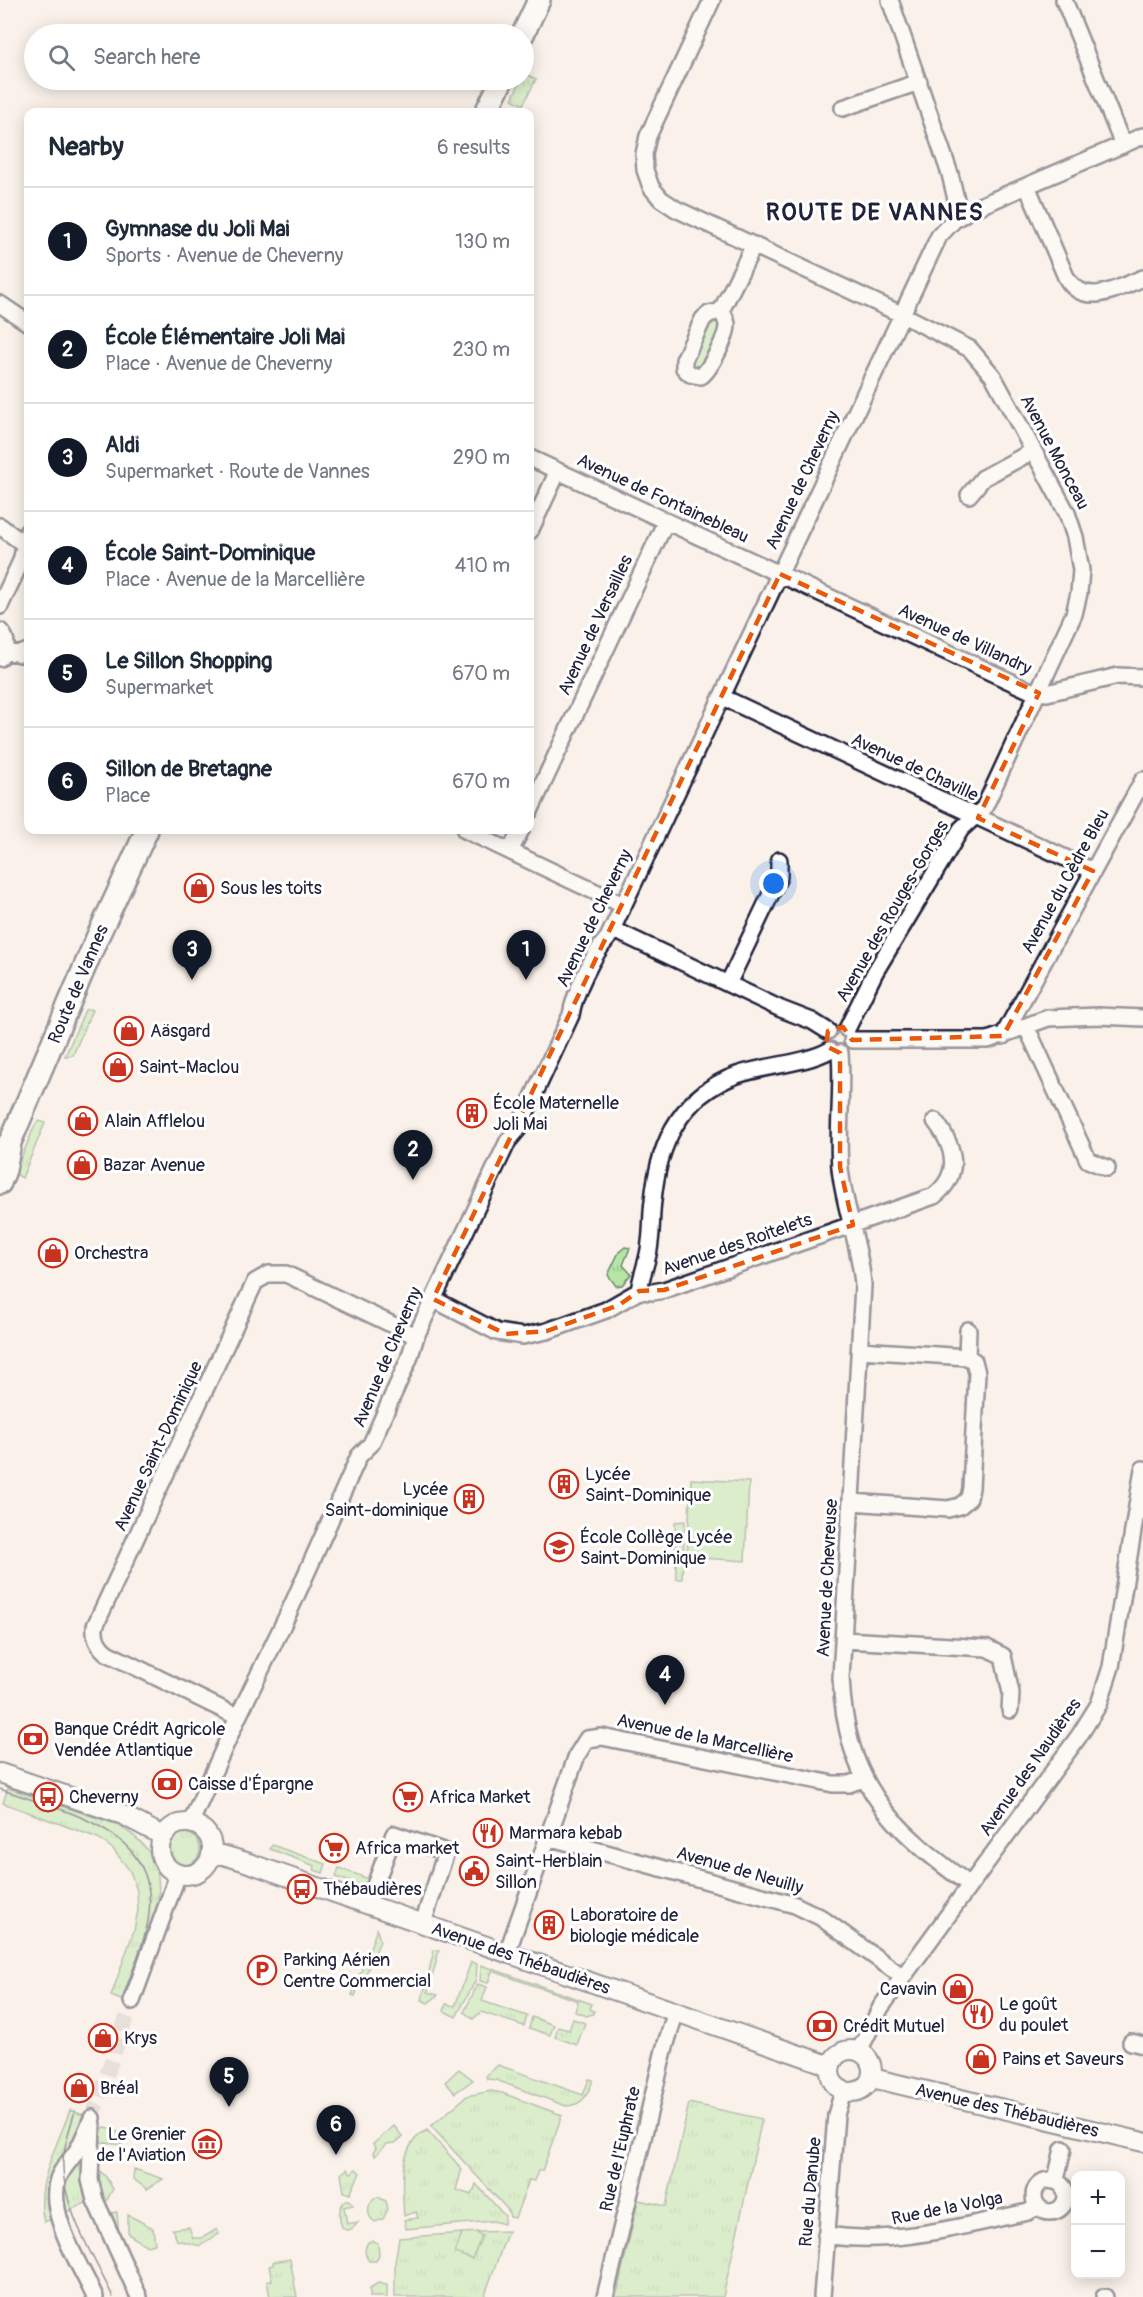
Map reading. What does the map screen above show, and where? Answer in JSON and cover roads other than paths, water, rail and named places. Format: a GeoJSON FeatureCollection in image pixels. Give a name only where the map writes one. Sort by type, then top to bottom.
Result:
{"type":"FeatureCollection","features":[{"type":"Feature","properties":{"kind":"main road"},"geometry":{"type":"LineString","coordinates":[[528,24],[539,0]]}},
{"type":"Feature","properties":{"kind":"main road"},"geometry":{"type":"LineString","coordinates":[[488,108],[497,90]]}},
{"type":"Feature","properties":{"kind":"main road","name":"Route de Vannes"},"geometry":{"type":"LineString","coordinates":[[0,1183],[5,1170],[5,1148],[145,834]]}},
{"type":"Feature","properties":{"kind":"street","name":"Avenue Monceau"},"geometry":{"type":"LineString","coordinates":[[712,0],[648,136],[644,154],[645,170],[651,187],[669,205],[964,345],[982,361],[993,376],[1067,513],[1075,537],[1081,570],[1074,614],[984,808],[974,816]]}},
{"type":"Feature","properties":{"kind":"street"},"geometry":{"type":"LineString","coordinates":[[890,0],[950,174],[960,216]]}},
{"type":"Feature","properties":{"kind":"street"},"geometry":{"type":"LineString","coordinates":[[1064,0],[1123,144]]}},
{"type":"Feature","properties":{"kind":"street"},"geometry":{"type":"LineString","coordinates":[[843,108],[919,82]]}},
{"type":"Feature","properties":{"kind":"street","name":"Avenue de Cheverny"},"geometry":{"type":"LineString","coordinates":[[190,1824],[359,1456],[371,1444],[410,1359],[416,1336],[433,1299],[508,1141],[518,1129],[600,946],[612,929],[939,236],[954,219],[960,216],[1143,136]]}},
{"type":"Feature","properties":{"kind":"street"},"geometry":{"type":"LineString","coordinates":[[1027,186],[1066,278],[1075,289],[1086,294],[1101,294],[1143,278]]}},
{"type":"Feature","properties":{"kind":"street"},"geometry":{"type":"LineString","coordinates":[[720,311],[754,245]]}},
{"type":"Feature","properties":{"kind":"street"},"geometry":{"type":"LineString","coordinates":[[0,304],[24,320]]}},
{"type":"Feature","properties":{"kind":"street"},"geometry":{"type":"LineString","coordinates":[[969,495],[983,478],[1033,451]]}},
{"type":"Feature","properties":{"kind":"street","name":"Avenue de Fontainebleau"},"geometry":{"type":"LineString","coordinates":[[534,460],[780,574]]}},
{"type":"Feature","properties":{"kind":"street"},"geometry":{"type":"LineString","coordinates":[[534,522],[558,471]]}},
{"type":"Feature","properties":{"kind":"street","name":"Avenue de Versailles"},"geometry":{"type":"LineString","coordinates":[[534,802],[666,521]]}},
{"type":"Feature","properties":{"kind":"street"},"geometry":{"type":"LineString","coordinates":[[0,526],[24,537]]}},
{"type":"Feature","properties":{"kind":"street"},"geometry":{"type":"LineString","coordinates":[[0,606],[16,572],[24,547]]}},
{"type":"Feature","properties":{"kind":"street","name":"Avenue de Villandry"},"geometry":{"type":"LineString","coordinates":[[780,574],[1038,693],[1058,691],[1118,676],[1143,677]]}},
{"type":"Feature","properties":{"kind":"street"},"geometry":{"type":"LineString","coordinates":[[0,631],[6,639],[3,654],[24,652]]}},
{"type":"Feature","properties":{"kind":"street","name":"Avenue de Chaville"},"geometry":{"type":"LineString","coordinates":[[722,697],[1093,871]]}},
{"type":"Feature","properties":{"kind":"street","name":"Avenue du Cèdre Bleu"},"geometry":{"type":"LineString","coordinates":[[1003,1036],[1143,780]]}},
{"type":"Feature","properties":{"kind":"street","name":"Avenue des Rouges-Gorges"},"geometry":{"type":"LineString","coordinates":[[850,1034],[876,972],[961,829],[974,816]]}},
{"type":"Feature","properties":{"kind":"street"},"geometry":{"type":"LineString","coordinates":[[474,834],[623,905]]}},
{"type":"Feature","properties":{"kind":"street"},"geometry":{"type":"LineString","coordinates":[[510,851],[519,834]]}},
{"type":"Feature","properties":{"kind":"street"},"geometry":{"type":"LineString","coordinates":[[728,984],[779,877],[779,860]]}},
{"type":"Feature","properties":{"kind":"street"},"geometry":{"type":"LineString","coordinates":[[612,929],[781,1009],[812,1021],[828,1031]]}},
{"type":"Feature","properties":{"kind":"street"},"geometry":{"type":"LineString","coordinates":[[1023,1001],[1031,1009],[1032,1023],[1088,1160],[1107,1168]]}},
{"type":"Feature","properties":{"kind":"street"},"geometry":{"type":"LineString","coordinates":[[853,1225],[840,1167],[835,1052],[825,1041],[828,1031],[839,1026],[850,1034],[988,1040],[1032,1023],[1073,1016],[1143,1018]]}},
{"type":"Feature","properties":{"kind":"street"},"geometry":{"type":"LineString","coordinates":[[639,1291],[651,1242],[652,1203],[659,1166],[670,1133],[687,1108],[698,1097],[724,1080],[759,1068],[849,1049],[850,1034]]}},
{"type":"Feature","properties":{"kind":"street","name":"Avenue des Roitelets"},"geometry":{"type":"LineString","coordinates":[[433,1299],[497,1332],[523,1336],[547,1331],[606,1310],[639,1291],[664,1290],[853,1225],[934,1196],[945,1188],[951,1179],[954,1167],[945,1134],[935,1122]]}},
{"type":"Feature","properties":{"kind":"street","name":"Avenue de Chevreuse"},"geometry":{"type":"LineString","coordinates":[[853,1225],[863,1285],[841,1678],[844,1718],[850,1745],[864,1779],[879,1804],[930,1856],[970,1885]]}},
{"type":"Feature","properties":{"kind":"street","name":"Avenue Saint-Dominique"},"geometry":{"type":"LineString","coordinates":[[238,1717],[107,1653],[99,1645],[95,1626],[255,1282],[268,1274],[285,1274],[416,1336]]}},
{"type":"Feature","properties":{"kind":"street"},"geometry":{"type":"LineString","coordinates":[[967,1357],[968,1330]]}},
{"type":"Feature","properties":{"kind":"street"},"geometry":{"type":"LineString","coordinates":[[852,1502],[948,1509],[960,1506],[969,1498],[972,1488],[977,1373],[974,1361],[967,1357],[860,1350]]}},
{"type":"Feature","properties":{"kind":"street","name":"Avenue des Naudières"},"geometry":{"type":"LineString","coordinates":[[859,2051],[877,2014],[1079,1736],[1099,1704],[1111,1667],[1143,1469]]}},
{"type":"Feature","properties":{"kind":"street"},"geometry":{"type":"LineString","coordinates":[[844,1640],[987,1648],[1004,1656],[1011,1693],[1010,1710]]}},
{"type":"Feature","properties":{"kind":"street","name":"Avenue de la Marcellière"},"geometry":{"type":"LineString","coordinates":[[507,1953],[580,1748],[584,1742],[593,1737],[833,1784],[849,1784],[864,1779]]}},
{"type":"Feature","properties":{"kind":"street"},"geometry":{"type":"LineString","coordinates":[[0,1773],[123,1815],[163,1836]]}},
{"type":"Feature","properties":{"kind":"street"},"geometry":{"type":"LineString","coordinates":[[190,1824],[205,1832],[211,1843],[211,1855],[207,1864],[197,1873],[178,1874],[165,1865],[160,1856],[160,1846],[163,1836],[177,1825],[190,1824]]}},
{"type":"Feature","properties":{"kind":"street"},"geometry":{"type":"LineString","coordinates":[[368,1904],[394,1834],[446,1852],[423,1923]]}},
{"type":"Feature","properties":{"kind":"street","name":"Avenue de Neuilly"},"geometry":{"type":"LineString","coordinates":[[548,1837],[789,1902],[820,1917],[903,1977]]}},
{"type":"Feature","properties":{"kind":"street","name":"Avenue des Thébaudières"},"geometry":{"type":"LineString","coordinates":[[211,1855],[227,1856],[831,2066]]}},
{"type":"Feature","properties":{"kind":"street"},"geometry":{"type":"LineString","coordinates":[[132,2001],[178,1874]]}},
{"type":"Feature","properties":{"kind":"street","name":"Rue de l'Euphrate"},"geometry":{"type":"LineString","coordinates":[[605,2297],[664,2050],[676,2012]]}},
{"type":"Feature","properties":{"kind":"street"},"geometry":{"type":"LineString","coordinates":[[859,2051],[871,2062],[872,2078],[862,2090],[843,2091],[833,2082],[831,2066],[834,2059],[842,2052],[859,2051]]}},
{"type":"Feature","properties":{"kind":"street","name":"Avenue des Thébaudières"},"geometry":{"type":"LineString","coordinates":[[872,2078],[1143,2142]]}},
{"type":"Feature","properties":{"kind":"street","name":"Rue du Danube"},"geometry":{"type":"LineString","coordinates":[[822,2297],[836,2115],[843,2091]]}},
{"type":"Feature","properties":{"kind":"street"},"geometry":{"type":"LineString","coordinates":[[95,2297],[63,2229],[55,2201],[55,2188],[59,2177],[76,2152],[92,2118],[90,2180],[95,2200],[139,2297]]}},
{"type":"Feature","properties":{"kind":"street"},"geometry":{"type":"LineString","coordinates":[[1037,2207],[1034,2198],[1036,2188],[1043,2182],[1053,2181],[1057,2175],[1063,2149]]}},
{"type":"Feature","properties":{"kind":"street","name":"Rue de la Volga"},"geometry":{"type":"LineString","coordinates":[[826,2235],[878,2240],[910,2237],[1028,2212],[1037,2207],[1050,2212],[1062,2206],[1066,2196],[1065,2191],[1053,2181]]}},
{"type":"Feature","properties":{"kind":"tunnel"},"geometry":{"type":"LineString","coordinates":[[92,2118],[132,2001]]}},
{"type":"Feature","properties":{"kind":"tram line"},"geometry":{"type":"LineString","coordinates":[[0,1789],[53,1806],[104,1829],[125,1845],[141,1865],[149,1890],[148,1921],[122,2000]]}},
{"type":"Feature","properties":{"kind":"tram line"},"geometry":{"type":"LineString","coordinates":[[75,2111],[63,2161],[67,2196],[80,2231],[113,2297]]}},
{"type":"Feature","properties":{"kind":"place","name":"Sous les toits"},"geometry":{"type":"Point","coordinates":[199,888]}},
{"type":"Feature","properties":{"kind":"place","name":"Aldi"},"geometry":{"type":"Point","coordinates":[192,980]}},
{"type":"Feature","properties":{"kind":"place","name":"Gymnase du Joli Mai"},"geometry":{"type":"Point","coordinates":[526,980]}},
{"type":"Feature","properties":{"kind":"place","name":"Aäsgard"},"geometry":{"type":"Point","coordinates":[129,1031]}},
{"type":"Feature","properties":{"kind":"place","name":"Saint-Maclou"},"geometry":{"type":"Point","coordinates":[118,1067]}},
{"type":"Feature","properties":{"kind":"place","name":"École Maternelle Joli Mai"},"geometry":{"type":"Point","coordinates":[472,1113]}},
{"type":"Feature","properties":{"kind":"place","name":"Alain Afflelou"},"geometry":{"type":"Point","coordinates":[83,1121]}},
{"type":"Feature","properties":{"kind":"place","name":"Bazar Avenue"},"geometry":{"type":"Point","coordinates":[82,1165]}},
{"type":"Feature","properties":{"kind":"place","name":"École Élémentaire Joli Mai"},"geometry":{"type":"Point","coordinates":[413,1180]}},
{"type":"Feature","properties":{"kind":"place","name":"Orchestra"},"geometry":{"type":"Point","coordinates":[53,1253]}},
{"type":"Feature","properties":{"kind":"place","name":"Lycée Saint-Dominique"},"geometry":{"type":"Point","coordinates":[564,1484]}},
{"type":"Feature","properties":{"kind":"place","name":"Lycée Saint-dominique"},"geometry":{"type":"Point","coordinates":[469,1499]}},
{"type":"Feature","properties":{"kind":"place","name":"École Collège Lycée Saint-Dominique"},"geometry":{"type":"Point","coordinates":[559,1547]}},
{"type":"Feature","properties":{"kind":"place","name":"École Saint-Dominique"},"geometry":{"type":"Point","coordinates":[665,1705]}},
{"type":"Feature","properties":{"kind":"place","name":"Banque Crédit Agricole Vendée Atlantique"},"geometry":{"type":"Point","coordinates":[33,1739]}},
{"type":"Feature","properties":{"kind":"place","name":"Caisse d'Épargne"},"geometry":{"type":"Point","coordinates":[167,1784]}},
{"type":"Feature","properties":{"kind":"place","name":"Cheverny"},"geometry":{"type":"Point","coordinates":[48,1797]}},
{"type":"Feature","properties":{"kind":"place","name":"Africa Market"},"geometry":{"type":"Point","coordinates":[408,1797]}},
{"type":"Feature","properties":{"kind":"place","name":"Marmara kebab"},"geometry":{"type":"Point","coordinates":[488,1833]}},
{"type":"Feature","properties":{"kind":"place","name":"Africa market"},"geometry":{"type":"Point","coordinates":[334,1848]}},
{"type":"Feature","properties":{"kind":"place","name":"Saint-Herblain Sillon"},"geometry":{"type":"Point","coordinates":[474,1871]}},
{"type":"Feature","properties":{"kind":"place","name":"Thébaudières"},"geometry":{"type":"Point","coordinates":[302,1889]}},
{"type":"Feature","properties":{"kind":"place","name":"Laboratoire de biologie médicale"},"geometry":{"type":"Point","coordinates":[549,1925]}},
{"type":"Feature","properties":{"kind":"place","name":"Parking Aérien Centre Commercial"},"geometry":{"type":"Point","coordinates":[262,1970]}},
{"type":"Feature","properties":{"kind":"place","name":"Cavavin"},"geometry":{"type":"Point","coordinates":[958,1989]}},
{"type":"Feature","properties":{"kind":"place","name":"Le goût du poulet"},"geometry":{"type":"Point","coordinates":[978,2014]}},
{"type":"Feature","properties":{"kind":"place","name":"Crédit Mutuel"},"geometry":{"type":"Point","coordinates":[822,2026]}},
{"type":"Feature","properties":{"kind":"place","name":"Krys"},"geometry":{"type":"Point","coordinates":[103,2038]}},
{"type":"Feature","properties":{"kind":"place","name":"Pains et Saveurs"},"geometry":{"type":"Point","coordinates":[981,2059]}},
{"type":"Feature","properties":{"kind":"place","name":"Bréal"},"geometry":{"type":"Point","coordinates":[79,2088]}},
{"type":"Feature","properties":{"kind":"place","name":"Le Sillon Shopping"},"geometry":{"type":"Point","coordinates":[229,2107]}},
{"type":"Feature","properties":{"kind":"place","name":"Le Grenier de l'Aviation"},"geometry":{"type":"Point","coordinates":[207,2144]}},
{"type":"Feature","properties":{"kind":"place","name":"Sillon de Bretagne"},"geometry":{"type":"Point","coordinates":[336,2155]}},
{"type":"Feature","properties":{"kind":"district","name":"ROUTE DE VANNES"},"geometry":{"type":"Point","coordinates":[875,212]}}]}
